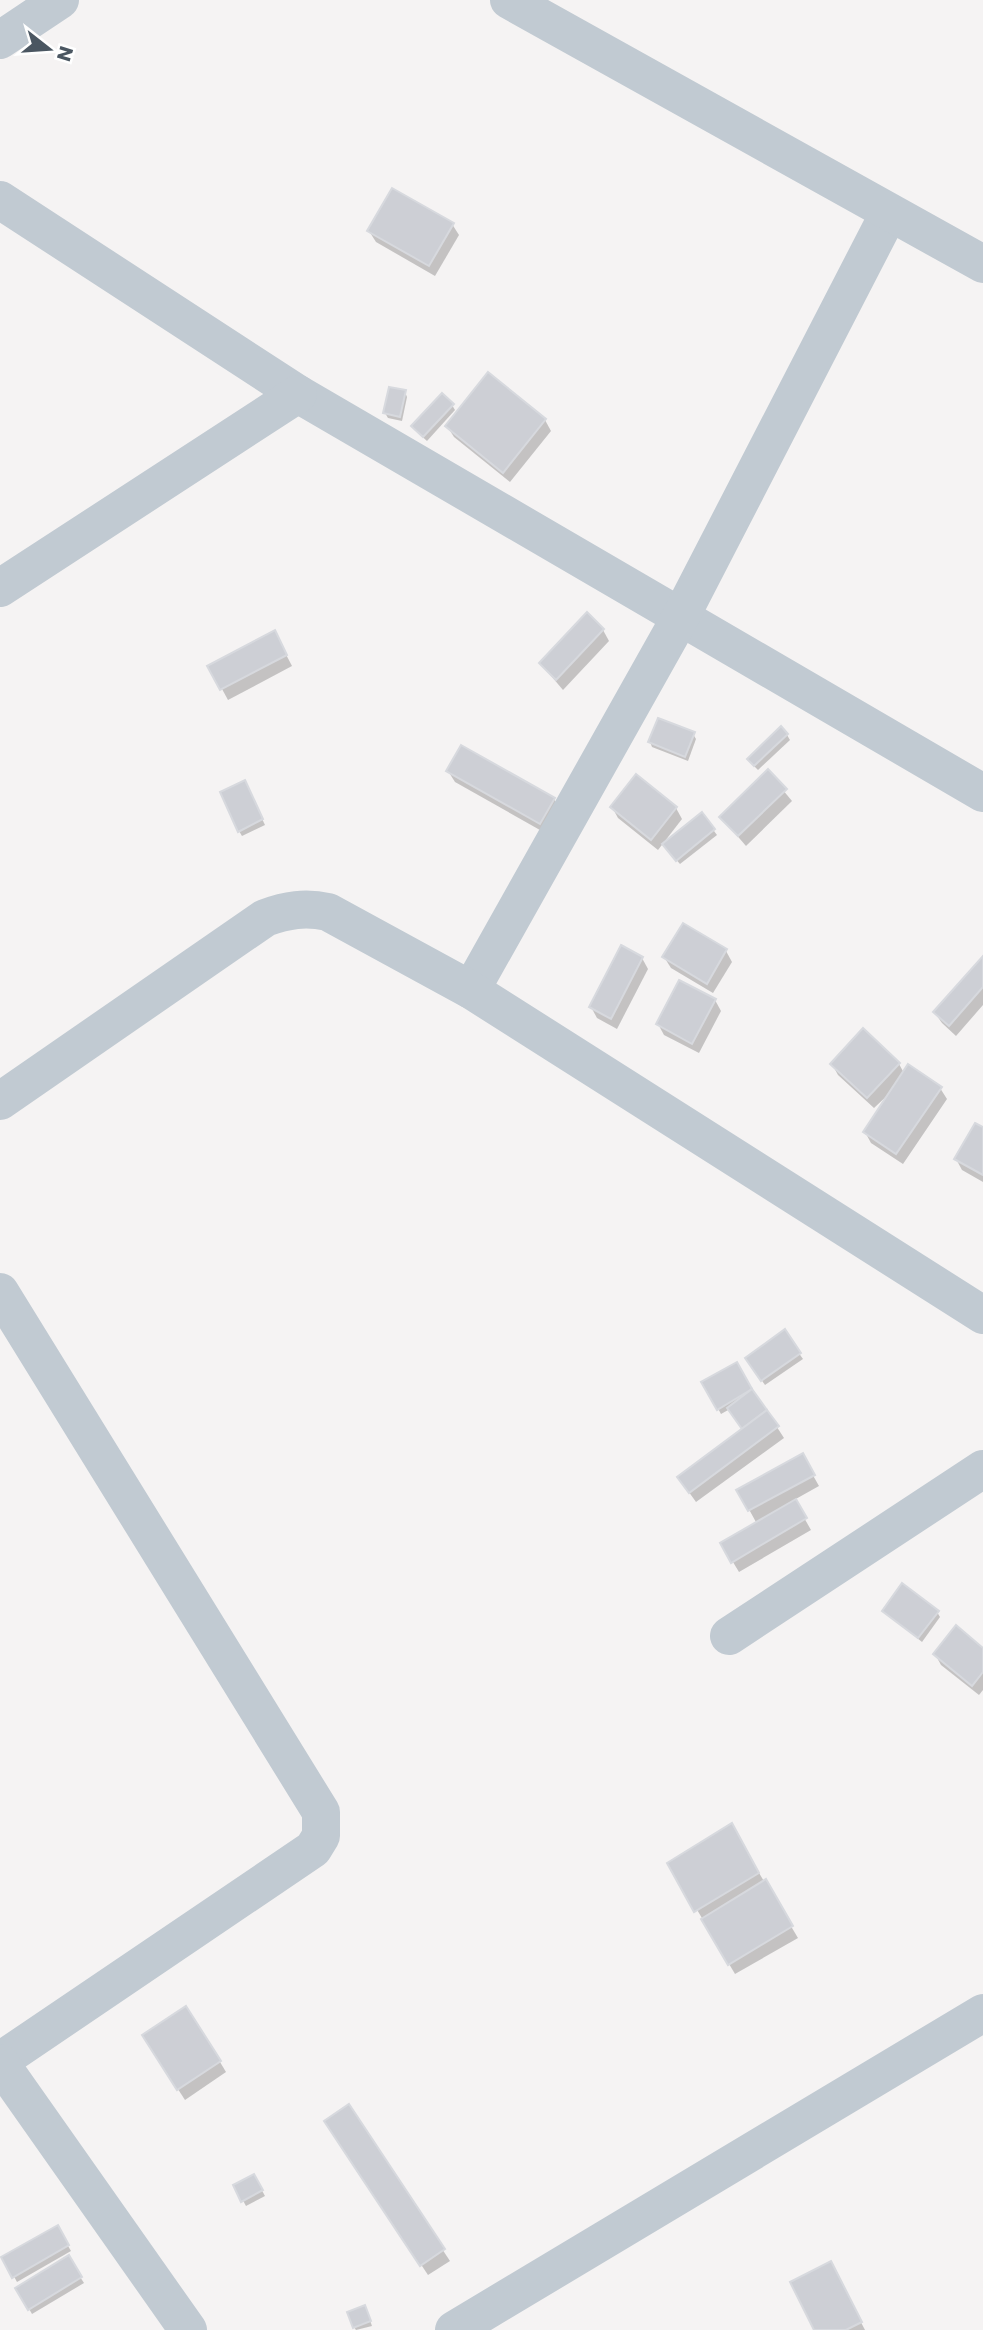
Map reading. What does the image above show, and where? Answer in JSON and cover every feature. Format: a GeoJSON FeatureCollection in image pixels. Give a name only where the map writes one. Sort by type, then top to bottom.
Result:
{"type":"FeatureCollection","features":[{"type":"Feature","properties":{"kind":"street"},"geometry":{"type":"LineString","coordinates":[[0,40],[60,0]]}},
{"type":"Feature","properties":{"kind":"street"},"geometry":{"type":"LineString","coordinates":[[509,0],[983,264]]}},
{"type":"Feature","properties":{"kind":"street"},"geometry":{"type":"LineString","coordinates":[[0,200],[298,394],[983,793]]}},
{"type":"Feature","properties":{"kind":"street"},"geometry":{"type":"LineString","coordinates":[[471,990],[680,618],[888,213]]}},
{"type":"Feature","properties":{"kind":"street"},"geometry":{"type":"LineString","coordinates":[[0,588],[298,394]]}},
{"type":"Feature","properties":{"kind":"street"},"geometry":{"type":"LineString","coordinates":[[0,1101],[265,918],[286,910],[309,908],[328,912],[471,990],[983,1315]]}},
{"type":"Feature","properties":{"kind":"street"},"geometry":{"type":"LineString","coordinates":[[0,1292],[321,1812],[323,1825],[313,1849],[0,2062],[188,2330]]}},
{"type":"Feature","properties":{"kind":"street"},"geometry":{"type":"LineString","coordinates":[[729,1636],[983,1469]]}},
{"type":"Feature","properties":{"kind":"street"},"geometry":{"type":"LineString","coordinates":[[454,2330],[983,2013]]}},
{"type":"Feature","properties":{"kind":"building"},"geometry":{"type":"Polygon","coordinates":[[[392,188],[454,223],[429,266],[367,231],[392,188]]]}},
{"type":"Feature","properties":{"kind":"building"},"geometry":{"type":"Polygon","coordinates":[[[488,372],[546,419],[503,473],[445,426],[488,372]]]}},
{"type":"Feature","properties":{"kind":"building"},"geometry":{"type":"Polygon","coordinates":[[[389,387],[406,390],[400,417],[383,413],[389,387]]]}},
{"type":"Feature","properties":{"kind":"building"},"geometry":{"type":"Polygon","coordinates":[[[442,393],[454,404],[423,437],[411,426],[442,393]]]}},
{"type":"Feature","properties":{"kind":"building"},"geometry":{"type":"Polygon","coordinates":[[[587,612],[604,629],[556,680],[539,663],[587,612]]]}},
{"type":"Feature","properties":{"kind":"building"},"geometry":{"type":"Polygon","coordinates":[[[275,630],[287,655],[220,690],[207,666],[275,630]]]}},
{"type":"Feature","properties":{"kind":"building"},"geometry":{"type":"Polygon","coordinates":[[[658,718],[695,732],[685,757],[648,742],[658,718]]]}},
{"type":"Feature","properties":{"kind":"building"},"geometry":{"type":"Polygon","coordinates":[[[781,726],[788,734],[754,766],[747,759],[781,726]]]}},
{"type":"Feature","properties":{"kind":"building"},"geometry":{"type":"Polygon","coordinates":[[[461,745],[555,798],[540,824],[446,771],[461,745]]]}},
{"type":"Feature","properties":{"kind":"building"},"geometry":{"type":"Polygon","coordinates":[[[768,769],[787,789],[738,836],[719,817],[768,769]]]}},
{"type":"Feature","properties":{"kind":"building"},"geometry":{"type":"Polygon","coordinates":[[[636,774],[677,807],[651,840],[610,807],[636,774]]]}},
{"type":"Feature","properties":{"kind":"building"},"geometry":{"type":"Polygon","coordinates":[[[245,780],[263,819],[238,832],[220,792],[245,780]]]}},
{"type":"Feature","properties":{"kind":"building"},"geometry":{"type":"Polygon","coordinates":[[[702,812],[715,829],[676,861],[662,844],[702,812]]]}},
{"type":"Feature","properties":{"kind":"building"},"geometry":{"type":"Polygon","coordinates":[[[683,923],[727,949],[707,984],[662,957],[683,923]]]}},
{"type":"Feature","properties":{"kind":"building"},"geometry":{"type":"Polygon","coordinates":[[[621,945],[643,957],[611,1019],[589,1007],[621,945]]]}},
{"type":"Feature","properties":{"kind":"building"},"geometry":{"type":"Polygon","coordinates":[[[983,956],[983,987],[949,1026],[933,1012],[983,956]]]}},
{"type":"Feature","properties":{"kind":"building"},"geometry":{"type":"Polygon","coordinates":[[[679,980],[716,999],[692,1044],[656,1024],[679,980]]]}},
{"type":"Feature","properties":{"kind":"building"},"geometry":{"type":"Polygon","coordinates":[[[863,1028],[900,1063],[867,1098],[830,1064],[863,1028]]]}},
{"type":"Feature","properties":{"kind":"building"},"geometry":{"type":"Polygon","coordinates":[[[908,1064],[942,1087],[896,1154],[863,1132],[908,1064]]]}},
{"type":"Feature","properties":{"kind":"building"},"geometry":{"type":"Polygon","coordinates":[[[975,1123],[983,1127],[983,1175],[954,1159],[975,1123]]]}},
{"type":"Feature","properties":{"kind":"building"},"geometry":{"type":"Polygon","coordinates":[[[785,1329],[801,1353],[761,1381],[745,1358],[785,1329]]]}},
{"type":"Feature","properties":{"kind":"building"},"geometry":{"type":"Polygon","coordinates":[[[737,1362],[752,1389],[717,1410],[701,1382],[737,1362]]]}},
{"type":"Feature","properties":{"kind":"building"},"geometry":{"type":"Polygon","coordinates":[[[752,1389],[767,1410],[742,1429],[727,1408],[752,1389]]]}},
{"type":"Feature","properties":{"kind":"building"},"geometry":{"type":"Polygon","coordinates":[[[767,1410],[779,1426],[689,1493],[677,1477],[767,1410]]]}},
{"type":"Feature","properties":{"kind":"building"},"geometry":{"type":"Polygon","coordinates":[[[803,1453],[815,1475],[748,1511],[736,1490],[803,1453]]]}},
{"type":"Feature","properties":{"kind":"building"},"geometry":{"type":"Polygon","coordinates":[[[796,1499],[807,1518],[731,1563],[720,1543],[796,1499]]]}},
{"type":"Feature","properties":{"kind":"building"},"geometry":{"type":"Polygon","coordinates":[[[902,1583],[939,1611],[918,1638],[882,1611],[902,1583]]]}},
{"type":"Feature","properties":{"kind":"building"},"geometry":{"type":"Polygon","coordinates":[[[956,1625],[983,1648],[983,1672],[972,1686],[933,1654],[956,1625]]]}},
{"type":"Feature","properties":{"kind":"building"},"geometry":{"type":"Polygon","coordinates":[[[732,1823],[759,1873],[694,1912],[667,1863],[732,1823]]]}},
{"type":"Feature","properties":{"kind":"building"},"geometry":{"type":"Polygon","coordinates":[[[766,1879],[793,1926],[728,1965],[701,1919],[766,1879]]]}},
{"type":"Feature","properties":{"kind":"building"},"geometry":{"type":"Polygon","coordinates":[[[186,2006],[221,2061],[177,2090],[142,2035],[186,2006]]]}},
{"type":"Feature","properties":{"kind":"building"},"geometry":{"type":"Polygon","coordinates":[[[349,2104],[445,2249],[420,2266],[324,2121],[349,2104]]]}},
{"type":"Feature","properties":{"kind":"building"},"geometry":{"type":"Polygon","coordinates":[[[254,2174],[263,2190],[241,2202],[233,2185],[254,2174]]]}},
{"type":"Feature","properties":{"kind":"building"},"geometry":{"type":"Polygon","coordinates":[[[58,2225],[69,2245],[12,2278],[1,2257],[58,2225]]]}},
{"type":"Feature","properties":{"kind":"building"},"geometry":{"type":"Polygon","coordinates":[[[69,2255],[82,2277],[28,2310],[15,2288],[69,2255]]]}},
{"type":"Feature","properties":{"kind":"building"},"geometry":{"type":"Polygon","coordinates":[[[831,2261],[862,2322],[846,2330],[814,2330],[790,2282],[831,2261]]]}},
{"type":"Feature","properties":{"kind":"building"},"geometry":{"type":"Polygon","coordinates":[[[365,2305],[371,2321],[353,2328],[347,2312],[365,2305]]]}}]}
